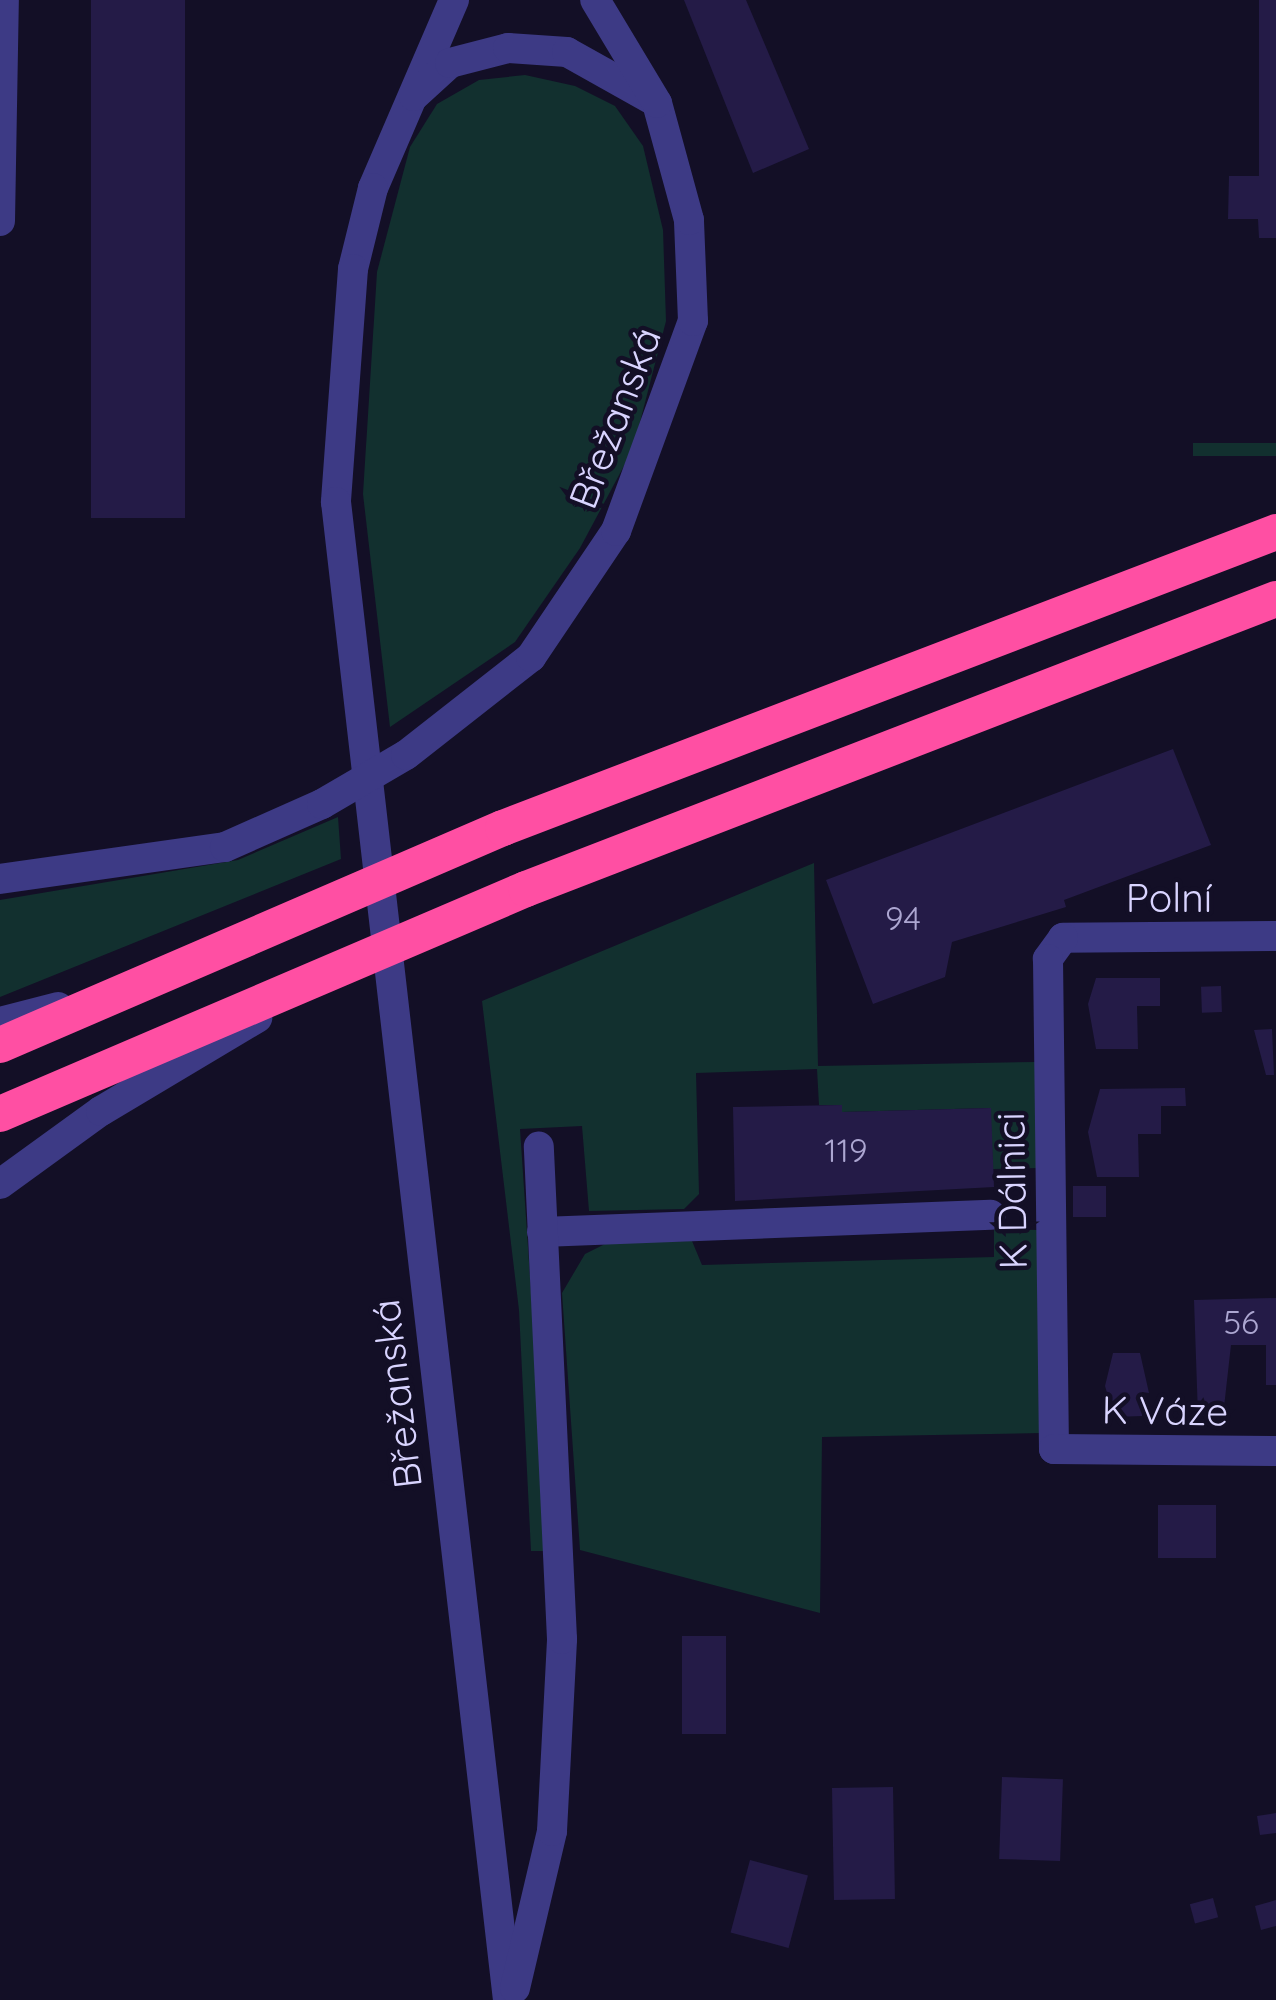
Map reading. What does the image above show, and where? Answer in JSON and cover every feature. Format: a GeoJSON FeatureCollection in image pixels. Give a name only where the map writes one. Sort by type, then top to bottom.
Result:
{"type":"FeatureCollection","features":[{"type":"Feature","properties":{"kind":"highway"},"geometry":{"type":"LineString","coordinates":[[0,1045],[825,699],[1276,532]]}},
{"type":"Feature","properties":{"kind":"highway"},"geometry":{"type":"LineString","coordinates":[[0,1114],[352,962],[880,747],[1276,599]]}},
{"type":"Feature","properties":{"kind":"street"},"geometry":{"type":"LineString","coordinates":[[0,220],[4,0]]}},
{"type":"Feature","properties":{"kind":"street","name":"Břežanská"},"geometry":{"type":"LineString","coordinates":[[454,0],[405,104],[353,269],[341,377],[336,502],[510,2000]]}},
{"type":"Feature","properties":{"kind":"street","name":"Břežanská"},"geometry":{"type":"LineString","coordinates":[[0,879],[225,847],[406,755],[531,656],[616,531],[693,321],[689,220],[657,103],[595,0]]}},
{"type":"Feature","properties":{"kind":"street"},"geometry":{"type":"LineString","coordinates":[[405,104],[450,63],[508,48],[568,52],[657,103]]}},
{"type":"Feature","properties":{"kind":"street","name":"Polní"},"geometry":{"type":"LineString","coordinates":[[1063,938],[1276,936]]}},
{"type":"Feature","properties":{"kind":"street","name":"K Dálnici"},"geometry":{"type":"LineString","coordinates":[[1054,1449],[1048,959],[1063,938]]}},
{"type":"Feature","properties":{"kind":"street"},"geometry":{"type":"LineString","coordinates":[[0,1184],[101,1111],[352,962]]}},
{"type":"Feature","properties":{"kind":"street"},"geometry":{"type":"LineString","coordinates":[[0,1022],[133,986]]}},
{"type":"Feature","properties":{"kind":"street"},"geometry":{"type":"LineString","coordinates":[[510,2000],[552,1831],[562,1639],[539,1147]]}},
{"type":"Feature","properties":{"kind":"street"},"geometry":{"type":"LineString","coordinates":[[542,1232],[991,1215]]}},
{"type":"Feature","properties":{"kind":"street","name":"K Váze"},"geometry":{"type":"LineString","coordinates":[[1054,1449],[1276,1451]]}},
{"type":"Feature","properties":{"kind":"green space"},"geometry":{"type":"Polygon","coordinates":[[[525,75],[575,86],[615,106],[643,146],[663,230],[666,321],[633,449],[580,548],[515,642],[390,727],[363,494],[377,272],[410,147],[437,104],[479,80],[525,75]]]}},
{"type":"Feature","properties":{"kind":"green space"},"geometry":{"type":"Polygon","coordinates":[[[1193,443],[1276,443],[1276,456],[1193,456],[1193,443]]]}},
{"type":"Feature","properties":{"kind":"green space"},"geometry":{"type":"Polygon","coordinates":[[[338,817],[341,859],[0,997],[0,900],[238,860],[338,817]]]}},
{"type":"Feature","properties":{"kind":"green space"},"geometry":{"type":"Polygon","coordinates":[[[814,863],[818,1066],[1036,1062],[1038,1168],[993,1169],[990,1108],[842,1112],[841,1105],[819,1105],[817,1069],[696,1073],[699,1194],[684,1209],[589,1211],[582,1126],[520,1129],[548,1543],[546,1551],[531,1551],[519,1310],[482,1001],[814,863]]]}},
{"type":"Feature","properties":{"kind":"green space"},"geometry":{"type":"Polygon","coordinates":[[[994,1229],[1039,1230],[1043,1433],[822,1437],[820,1613],[580,1550],[562,1293],[585,1254],[607,1243],[692,1241],[702,1265],[994,1257],[994,1229]]]}},
{"type":"Feature","properties":{"kind":"building"},"geometry":{"type":"Polygon","coordinates":[[[91,0],[185,0],[185,518],[91,518],[91,0]]]}},
{"type":"Feature","properties":{"kind":"building"},"geometry":{"type":"Polygon","coordinates":[[[684,0],[746,0],[809,149],[753,173],[684,0]]]}},
{"type":"Feature","properties":{"kind":"building"},"geometry":{"type":"Polygon","coordinates":[[[1259,0],[1276,0],[1276,238],[1259,238],[1258,219],[1228,219],[1229,176],[1259,176],[1259,0]]]}},
{"type":"Feature","properties":{"kind":"building"},"geometry":{"type":"Polygon","coordinates":[[[1173,749],[1211,845],[1064,900],[1066,907],[952,942],[945,977],[873,1004],[826,880],[1173,749]]]}},
{"type":"Feature","properties":{"kind":"building"},"geometry":{"type":"Polygon","coordinates":[[[1096,978],[1160,978],[1160,1006],[1137,1006],[1138,1049],[1096,1049],[1088,1004],[1096,978]]]}},
{"type":"Feature","properties":{"kind":"building"},"geometry":{"type":"Polygon","coordinates":[[[1221,986],[1222,1012],[1202,1013],[1201,987],[1221,986]]]}},
{"type":"Feature","properties":{"kind":"building"},"geometry":{"type":"Polygon","coordinates":[[[1272,1029],[1274,1075],[1266,1075],[1254,1030],[1272,1029]]]}},
{"type":"Feature","properties":{"kind":"building"},"geometry":{"type":"Polygon","coordinates":[[[1185,1088],[1186,1106],[1161,1106],[1161,1134],[1138,1134],[1139,1177],[1097,1177],[1088,1132],[1100,1089],[1185,1088]]]}},
{"type":"Feature","properties":{"kind":"building"},"geometry":{"type":"Polygon","coordinates":[[[842,1105],[842,1112],[991,1108],[994,1187],[735,1201],[733,1107],[842,1105]]]}},
{"type":"Feature","properties":{"kind":"building"},"geometry":{"type":"Polygon","coordinates":[[[1073,1186],[1106,1186],[1106,1217],[1073,1217],[1073,1186]]]}},
{"type":"Feature","properties":{"kind":"building"},"geometry":{"type":"Polygon","coordinates":[[[1276,1298],[1276,1385],[1266,1385],[1266,1345],[1231,1345],[1223,1416],[1198,1416],[1194,1300],[1276,1298]]]}},
{"type":"Feature","properties":{"kind":"building"},"geometry":{"type":"Polygon","coordinates":[[[1113,1353],[1140,1353],[1149,1393],[1142,1392],[1142,1416],[1114,1417],[1105,1386],[1113,1353]]]}},
{"type":"Feature","properties":{"kind":"building"},"geometry":{"type":"Polygon","coordinates":[[[1158,1505],[1216,1505],[1216,1558],[1158,1558],[1158,1505]]]}},
{"type":"Feature","properties":{"kind":"building"},"geometry":{"type":"Polygon","coordinates":[[[682,1636],[726,1636],[726,1734],[682,1734],[682,1636]]]}},
{"type":"Feature","properties":{"kind":"building"},"geometry":{"type":"Polygon","coordinates":[[[1002,1777],[1063,1779],[1060,1861],[999,1859],[1002,1777]]]}},
{"type":"Feature","properties":{"kind":"building"},"geometry":{"type":"Polygon","coordinates":[[[893,1787],[895,1899],[834,1900],[832,1788],[893,1787]]]}},
{"type":"Feature","properties":{"kind":"building"},"geometry":{"type":"Polygon","coordinates":[[[1276,1813],[1276,1833],[1260,1835],[1257,1816],[1276,1813]]]}},
{"type":"Feature","properties":{"kind":"building"},"geometry":{"type":"Polygon","coordinates":[[[750,1860],[808,1876],[789,1948],[731,1932],[750,1860]]]}},
{"type":"Feature","properties":{"kind":"building"},"geometry":{"type":"Polygon","coordinates":[[[1213,1898],[1218,1917],[1195,1924],[1190,1904],[1213,1898]]]}},
{"type":"Feature","properties":{"kind":"building"},"geometry":{"type":"Polygon","coordinates":[[[1276,1900],[1276,1926],[1261,1930],[1255,1906],[1276,1900]]]}}]}
